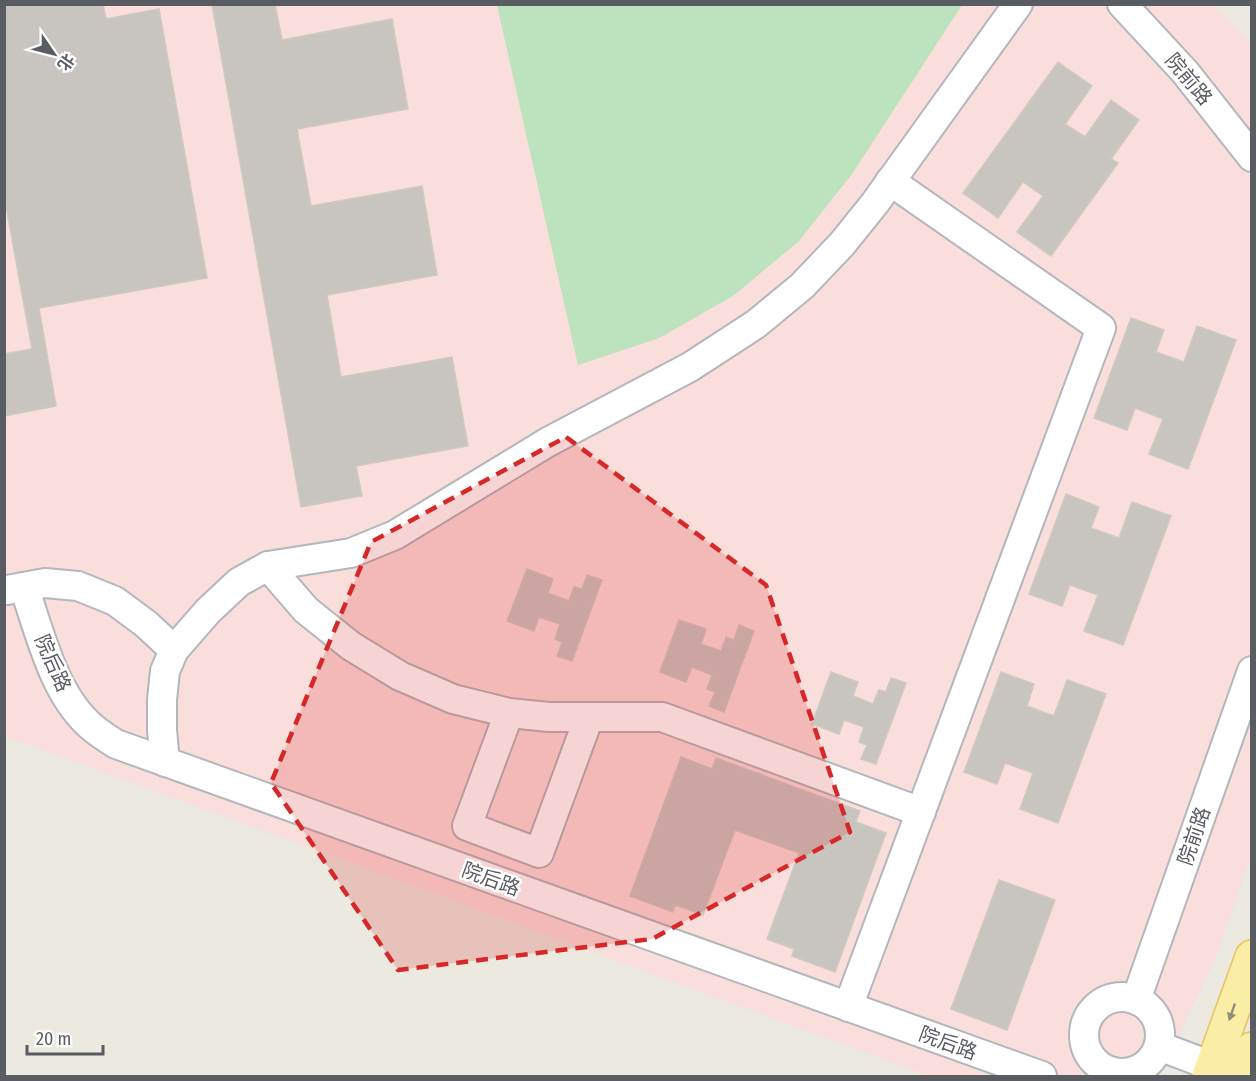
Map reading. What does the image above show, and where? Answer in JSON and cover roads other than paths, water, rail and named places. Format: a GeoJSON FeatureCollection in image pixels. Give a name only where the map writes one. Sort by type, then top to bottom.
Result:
{"type":"FeatureCollection","features":[{"type":"Feature","properties":{"kind":"main road"},"geometry":{"type":"LineString","coordinates":[[1226,1074],[1251,957]]}},
{"type":"Feature","properties":{"kind":"main road"},"geometry":{"type":"LineString","coordinates":[[1226,1074],[1251,1049]]}},
{"type":"Feature","properties":{"kind":"lane"},"geometry":{"type":"LineString","coordinates":[[165,762],[162,700],[165,671],[174,650],[208,611],[239,582],[268,566],[351,553],[395,535],[548,442],[690,367],[756,324],[802,286],[842,244],[875,203],[1018,4]]}},
{"type":"Feature","properties":{"kind":"lane","name":"院前路"},"geometry":{"type":"LineString","coordinates":[[1122,4],[1185,72],[1251,157]]}},
{"type":"Feature","properties":{"kind":"lane"},"geometry":{"type":"LineString","coordinates":[[848,1007],[1101,328],[890,180]]}},
{"type":"Feature","properties":{"kind":"lane"},"geometry":{"type":"LineString","coordinates":[[268,566],[306,610],[351,646],[400,676],[453,699],[509,713],[549,717],[662,717],[921,812]]}},
{"type":"Feature","properties":{"kind":"lane"},"geometry":{"type":"LineString","coordinates":[[14,589],[45,583],[78,586],[115,601],[146,624],[174,650]]}},
{"type":"Feature","properties":{"kind":"lane","name":"院后路"},"geometry":{"type":"LineString","coordinates":[[14,589],[55,676],[74,708],[92,728],[116,744],[1042,1077]]}},
{"type":"Feature","properties":{"kind":"lane","name":"院前路"},"geometry":{"type":"LineString","coordinates":[[1136,1000],[1251,671]]}},
{"type":"Feature","properties":{"kind":"lane"},"geometry":{"type":"LineString","coordinates":[[509,713],[467,826],[539,853],[589,717]]}},
{"type":"Feature","properties":{"kind":"lane"},"geometry":{"type":"LineString","coordinates":[[1124,997],[1136,1000],[1148,1007],[1157,1019],[1161,1032],[1159,1046],[1153,1059],[1143,1068],[1130,1073],[1112,1073],[1095,1062],[1088,1051],[1085,1039],[1086,1026],[1091,1015],[1100,1005],[1111,999],[1124,997]]}},
{"type":"Feature","properties":{"kind":"lane"},"geometry":{"type":"LineString","coordinates":[[1159,1046],[1226,1074]]}}]}
